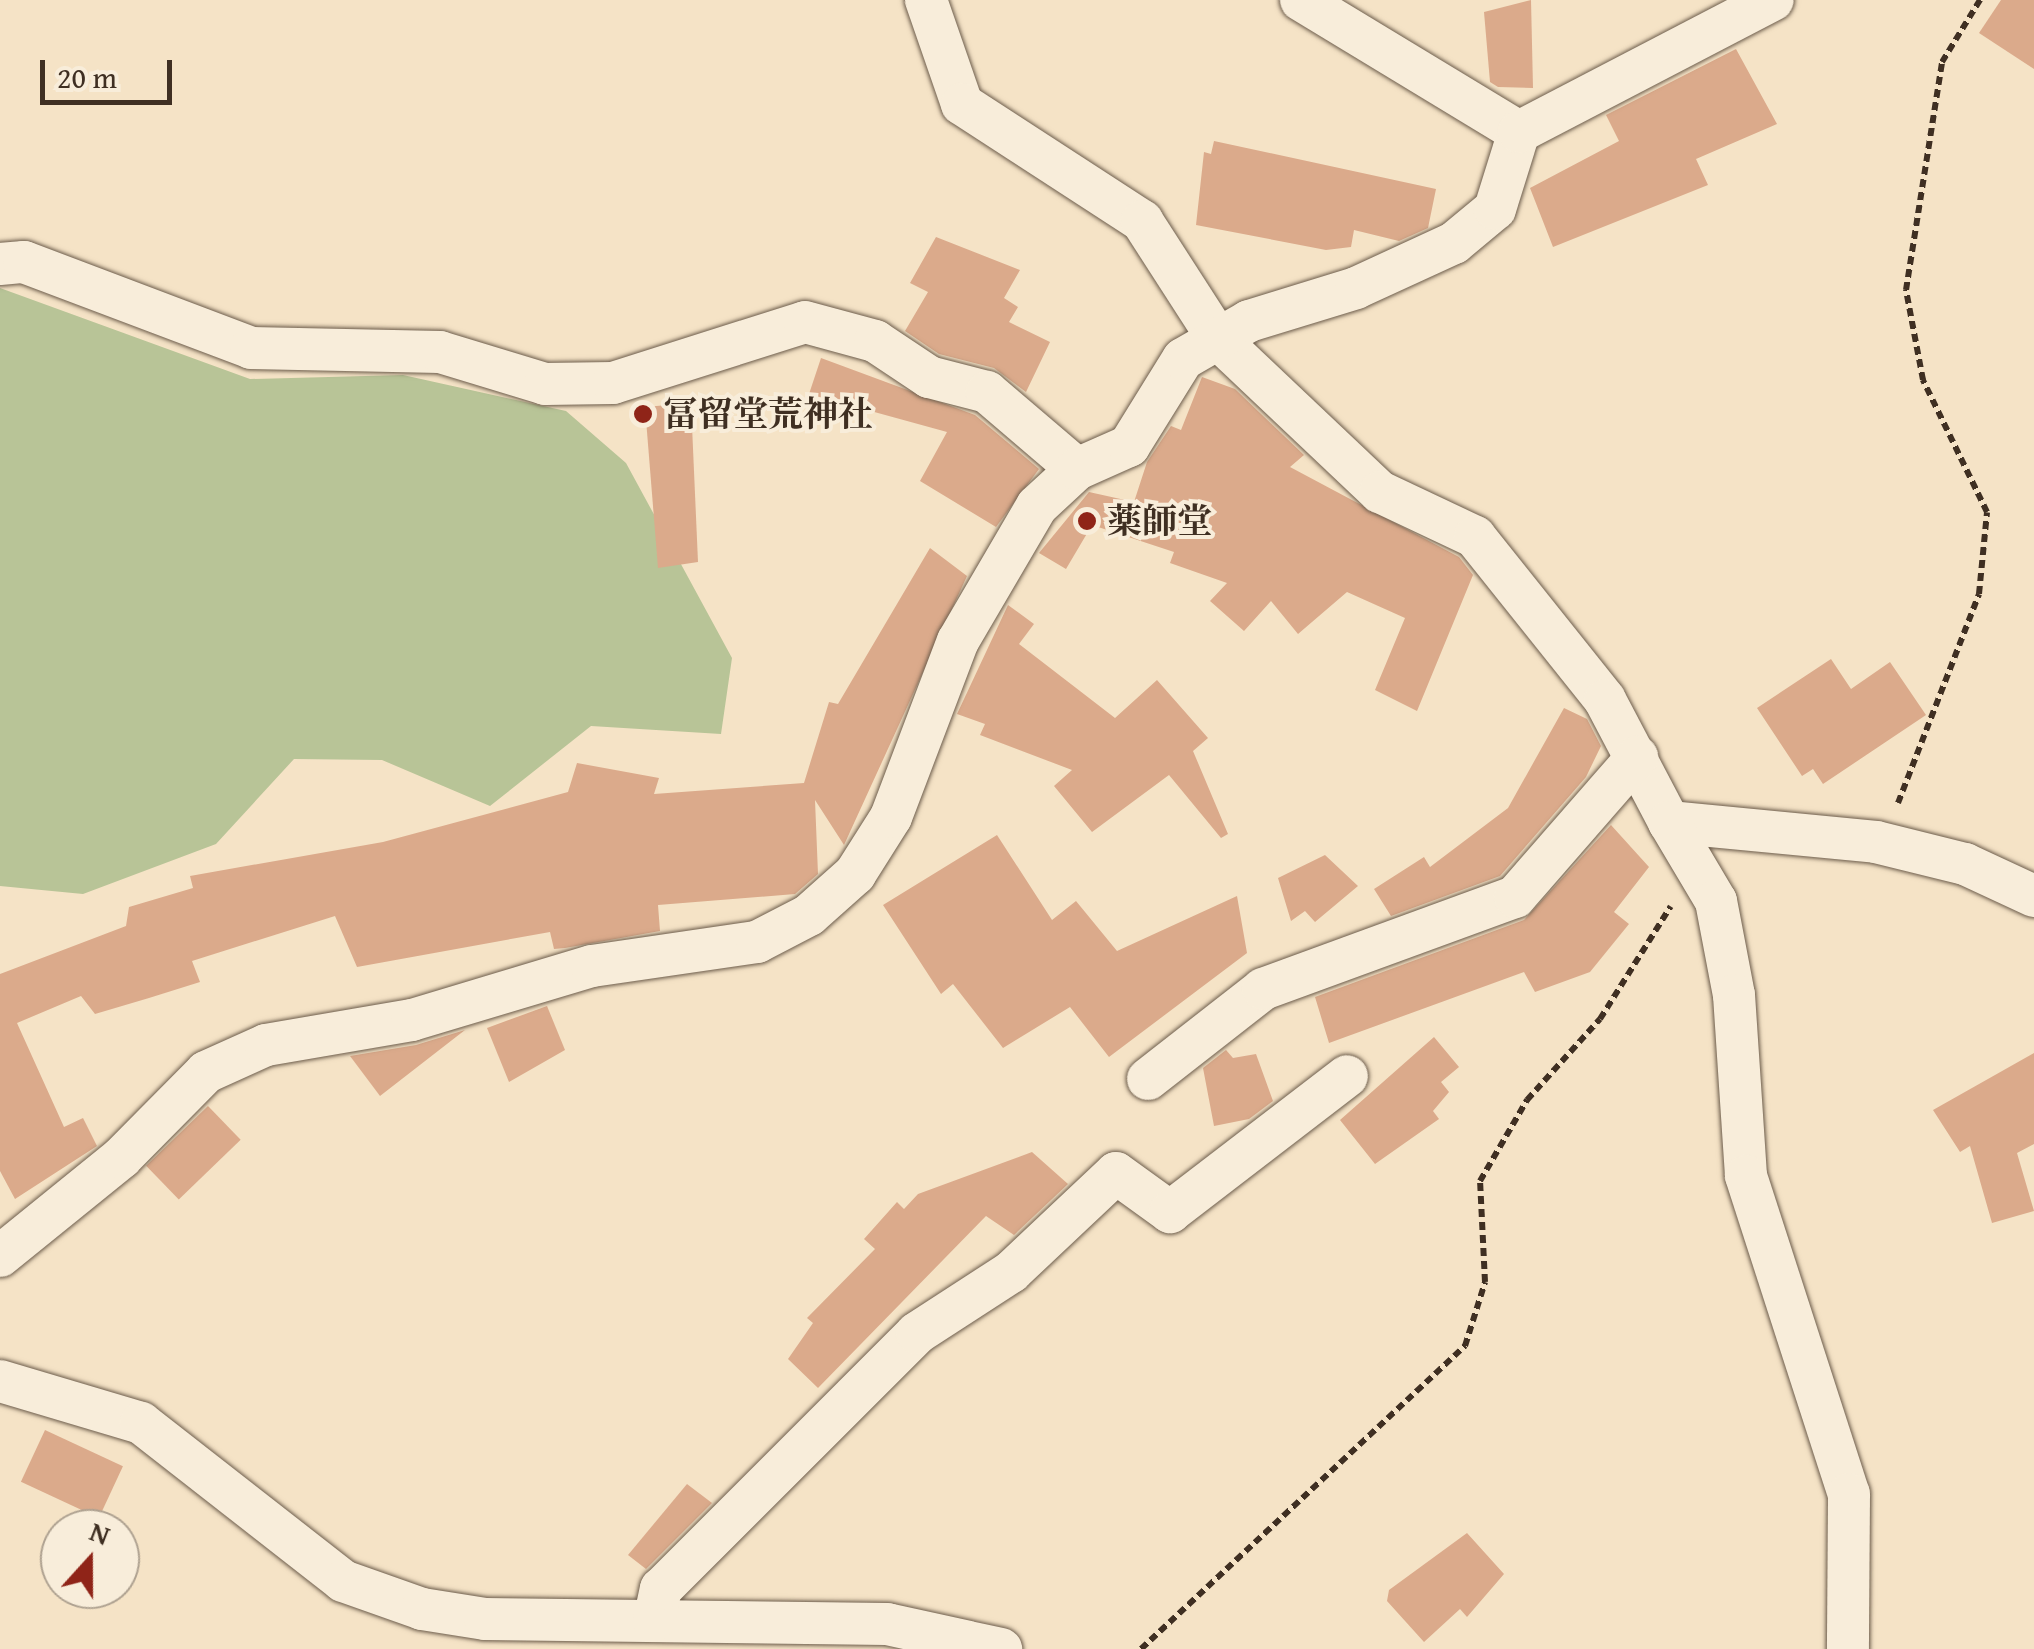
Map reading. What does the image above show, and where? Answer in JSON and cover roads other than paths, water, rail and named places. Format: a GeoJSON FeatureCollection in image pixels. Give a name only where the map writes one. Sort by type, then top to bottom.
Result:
{"type":"FeatureCollection","features":[{"type":"Feature","properties":{"kind":"street"},"geometry":{"type":"LineString","coordinates":[[926,0],[962,104],[1142,221],[1218,339],[1380,492],[1475,537],[1605,700],[1668,822],[1716,901],[1734,996],[1746,1176],[1849,1494],[1848,1649]]}},
{"type":"Feature","properties":{"kind":"street"},"geometry":{"type":"LineString","coordinates":[[1301,0],[1519,132]]}},
{"type":"Feature","properties":{"kind":"street"},"geometry":{"type":"LineString","coordinates":[[0,1256],[121,1158],[206,1072],[266,1045],[412,1020],[592,966],[757,942],[809,915],[855,874],[891,817],[958,641],[1037,506],[1078,469],[1128,446],[1183,359],[1218,339],[1454,243],[1495,209],[1519,132],[1772,0]]}},
{"type":"Feature","properties":{"kind":"street"},"geometry":{"type":"LineString","coordinates":[[0,264],[24,262],[250,348],[440,352],[545,384],[614,383],[805,322],[874,341],[929,377],[987,392],[1078,469]]}},
{"type":"Feature","properties":{"kind":"street"},"geometry":{"type":"LineString","coordinates":[[1148,1079],[1263,989],[1515,897],[1636,756]]}},
{"type":"Feature","properties":{"kind":"street"},"geometry":{"type":"LineString","coordinates":[[1668,822],[1876,842],[1965,864],[2034,896]]}},
{"type":"Feature","properties":{"kind":"street"},"geometry":{"type":"LineString","coordinates":[[654,1621],[661,1589],[917,1334],[1011,1272],[1116,1173],[1170,1212],[1347,1076]]}},
{"type":"Feature","properties":{"kind":"street"},"geometry":{"type":"LineString","coordinates":[[0,1381],[141,1423],[343,1581],[485,1619],[886,1624],[1001,1649]]}},
{"type":"Feature","properties":{"kind":"place","name":"冨留堂荒神社"},"geometry":{"type":"Point","coordinates":[643,414]}},
{"type":"Feature","properties":{"kind":"place","name":"薬師堂"},"geometry":{"type":"Point","coordinates":[1087,521]}}]}
